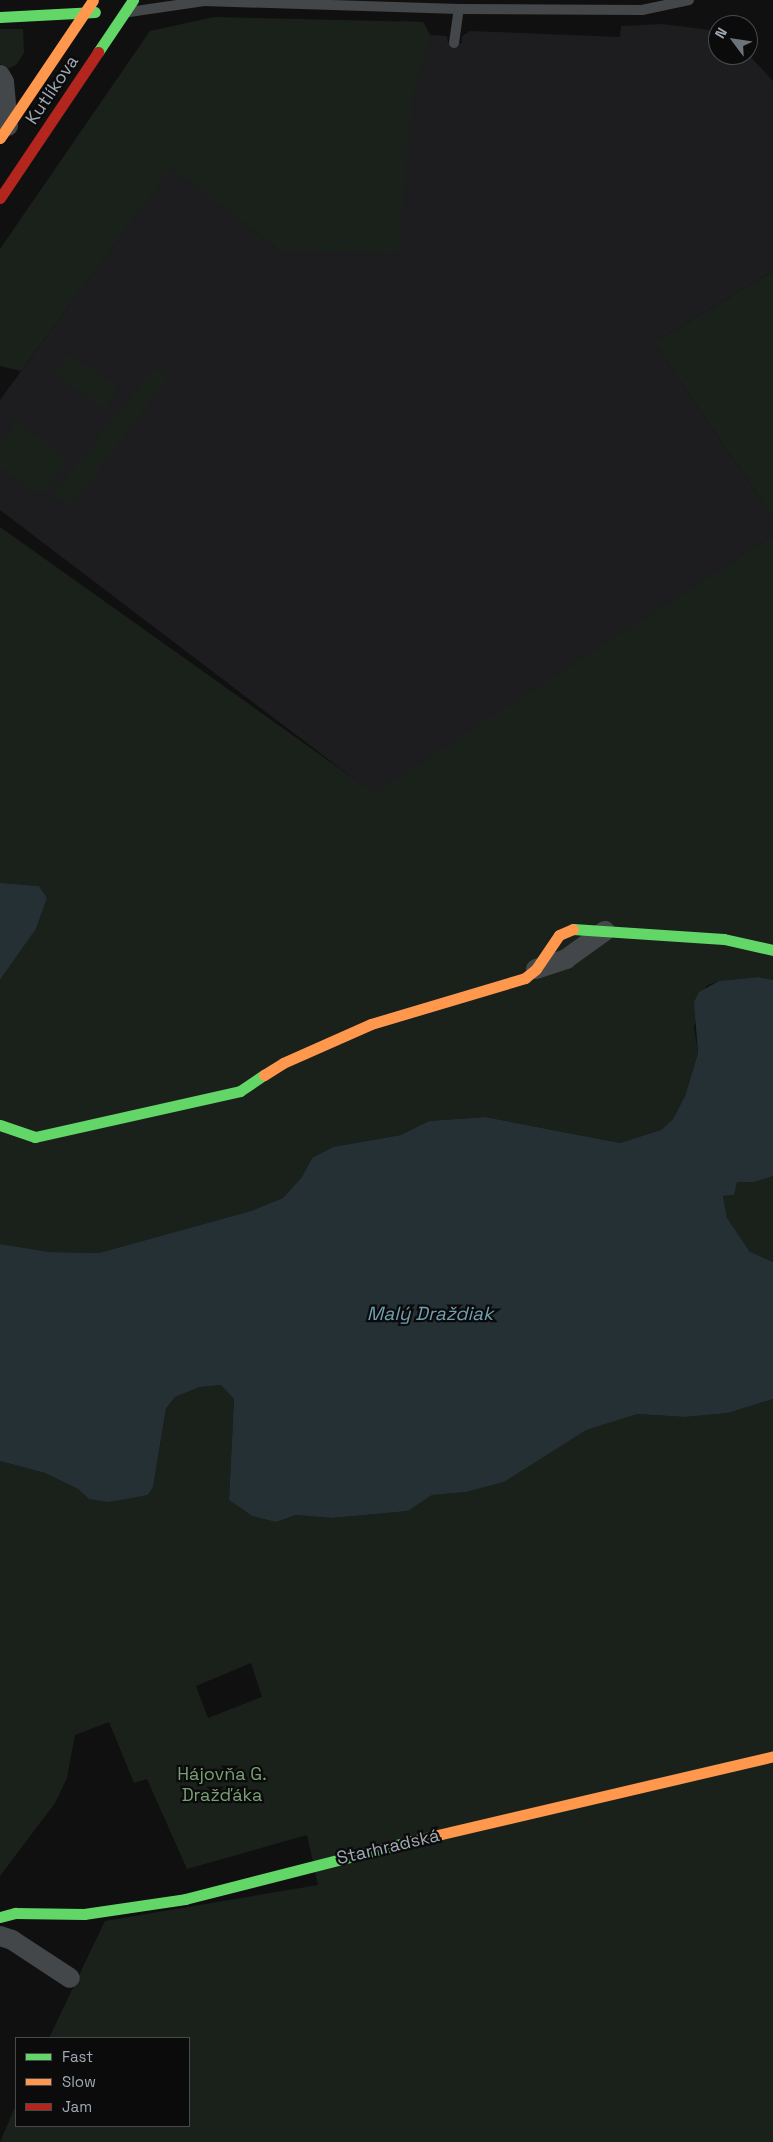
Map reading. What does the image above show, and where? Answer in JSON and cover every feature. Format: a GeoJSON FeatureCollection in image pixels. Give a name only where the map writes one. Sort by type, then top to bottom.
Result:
{"type":"FeatureCollection","features":[{"type":"Feature","properties":{"kind":"street","name":"Kutlíkova"},"geometry":{"type":"LineString","coordinates":[[4,132],[93,0]]}},
{"type":"Feature","properties":{"kind":"street"},"geometry":{"type":"LineString","coordinates":[[0,17],[85,12],[124,12],[125,0]]}},
{"type":"Feature","properties":{"kind":"street","name":"Kutlíkova"},"geometry":{"type":"LineString","coordinates":[[0,198],[133,0]]}},
{"type":"Feature","properties":{"kind":"street"},"geometry":{"type":"LineString","coordinates":[[0,75],[4,82],[4,132]]}},
{"type":"Feature","properties":{"kind":"street"},"geometry":{"type":"LineString","coordinates":[[0,1125],[35,1137],[240,1091],[283,1062],[371,1024],[506,986],[536,969],[566,959],[605,931],[724,939],[773,950]]}},
{"type":"Feature","properties":{"kind":"street","name":"Starhradská"},"geometry":{"type":"LineString","coordinates":[[0,1917],[15,1913],[84,1914],[185,1899],[324,1862],[773,1756]]}},
{"type":"Feature","properties":{"kind":"street"},"geometry":{"type":"LineString","coordinates":[[0,1936],[12,1940],[70,1978]]}},
{"type":"Feature","properties":{"kind":"lane"},"geometry":{"type":"LineString","coordinates":[[124,12],[204,1],[459,9],[642,10],[689,0]]}},
{"type":"Feature","properties":{"kind":"lane"},"geometry":{"type":"LineString","coordinates":[[454,43],[459,9]]}},
{"type":"Feature","properties":{"kind":"shaded area"},"geometry":{"type":"Polygon","coordinates":[[[400,21],[423,22],[430,35],[447,36],[448,43],[462,43],[462,36],[470,31],[620,37],[621,26],[662,24],[708,30],[708,65],[758,65],[773,81],[773,271],[654,343],[773,517],[773,535],[374,794],[0,510],[0,400],[171,167],[280,251],[400,21]]]}},
{"type":"Feature","properties":{"kind":"green space"},"geometry":{"type":"Polygon","coordinates":[[[214,17],[423,22],[430,35],[413,95],[398,253],[280,251],[171,168],[21,371],[0,366],[0,249],[150,31],[214,17]]]}},
{"type":"Feature","properties":{"kind":"green space"},"geometry":{"type":"Polygon","coordinates":[[[0,29],[23,29],[24,53],[16,65],[5,70],[0,63],[0,29]]]}},
{"type":"Feature","properties":{"kind":"green space"},"geometry":{"type":"Polygon","coordinates":[[[773,271],[773,517],[654,343],[773,271]]]}},
{"type":"Feature","properties":{"kind":"green space"},"geometry":{"type":"Polygon","coordinates":[[[69,353],[118,389],[104,409],[54,373],[69,353]]]}},
{"type":"Feature","properties":{"kind":"green space"},"geometry":{"type":"Polygon","coordinates":[[[155,368],[168,378],[72,505],[51,496],[155,368]]]}},
{"type":"Feature","properties":{"kind":"green space"},"geometry":{"type":"Polygon","coordinates":[[[17,421],[69,460],[45,492],[33,493],[0,467],[0,443],[17,421]]]}},
{"type":"Feature","properties":{"kind":"green space"},"geometry":{"type":"Polygon","coordinates":[[[0,527],[374,793],[773,535],[773,980],[758,977],[719,981],[706,986],[694,1027],[698,1053],[685,1096],[673,1119],[661,1130],[620,1143],[485,1117],[429,1121],[401,1135],[333,1147],[312,1158],[302,1177],[283,1198],[251,1211],[99,1253],[49,1252],[0,1244],[0,980],[36,929],[47,898],[39,886],[0,883],[0,527]]]}},
{"type":"Feature","properties":{"kind":"green space"},"geometry":{"type":"Polygon","coordinates":[[[773,1176],[772,1262],[750,1252],[727,1218],[723,1196],[734,1195],[737,1182],[755,1182],[773,1176]]]}},
{"type":"Feature","properties":{"kind":"green space","name":"Hájovňa G. Dražďáka"},"geometry":{"type":"Polygon","coordinates":[[[221,1385],[234,1399],[229,1500],[252,1516],[276,1522],[296,1515],[332,1518],[408,1511],[432,1495],[466,1492],[504,1482],[586,1429],[637,1414],[685,1417],[728,1413],[773,1399],[773,2142],[0,2142],[15,2107],[15,2127],[190,2127],[190,2037],[49,2037],[105,1921],[318,1885],[307,1835],[187,1869],[147,1779],[134,1783],[109,1722],[75,1735],[67,1778],[55,1803],[0,1876],[0,1461],[45,1473],[78,1489],[89,1499],[148,1495],[153,1487],[166,1410],[175,1397],[200,1387],[221,1385]],[[251,1663],[196,1686],[208,1718],[262,1697],[251,1663]]]}},
{"type":"Feature","properties":{"kind":"water"},"geometry":{"type":"Polygon","coordinates":[[[0,883],[39,886],[47,898],[36,929],[0,980],[0,883]]]}},
{"type":"Feature","properties":{"kind":"water","name":"Malý Draždiak"},"geometry":{"type":"Polygon","coordinates":[[[758,977],[773,980],[773,1176],[755,1182],[737,1182],[734,1195],[723,1196],[727,1218],[750,1252],[773,1262],[773,1399],[728,1413],[685,1417],[637,1414],[586,1430],[504,1482],[466,1492],[432,1495],[408,1511],[332,1518],[296,1515],[276,1522],[252,1516],[229,1500],[234,1399],[221,1385],[200,1387],[175,1397],[166,1409],[153,1487],[148,1495],[109,1502],[89,1499],[78,1489],[45,1473],[0,1461],[0,1244],[49,1252],[99,1253],[251,1211],[283,1198],[302,1177],[312,1158],[333,1147],[401,1135],[429,1121],[485,1117],[620,1143],[661,1130],[673,1119],[685,1096],[698,1053],[694,1002],[699,992],[719,981],[758,977]]]}},
{"type":"Feature","properties":{"kind":"traffic: fast"},"geometry":{"type":"LineString","coordinates":[[98,52],[133,0]]}},
{"type":"Feature","properties":{"kind":"traffic: fast"},"geometry":{"type":"LineString","coordinates":[[0,17],[95,12]]}},
{"type":"Feature","properties":{"kind":"traffic: fast"},"geometry":{"type":"LineString","coordinates":[[573,929],[724,939],[773,950]]}},
{"type":"Feature","properties":{"kind":"traffic: fast"},"geometry":{"type":"LineString","coordinates":[[0,1125],[35,1137],[240,1091],[264,1075]]}},
{"type":"Feature","properties":{"kind":"traffic: fast"},"geometry":{"type":"LineString","coordinates":[[0,1917],[15,1913],[84,1914],[185,1899],[412,1841]]}},
{"type":"Feature","properties":{"kind":"traffic: slow"},"geometry":{"type":"LineString","coordinates":[[0,138],[93,0]]}},
{"type":"Feature","properties":{"kind":"traffic: slow"},"geometry":{"type":"LineString","coordinates":[[264,1075],[283,1063],[371,1024],[525,978],[536,969],[559,935],[573,929]]}},
{"type":"Feature","properties":{"kind":"traffic: slow"},"geometry":{"type":"LineString","coordinates":[[412,1841],[773,1756]]}},
{"type":"Feature","properties":{"kind":"traffic: jam"},"geometry":{"type":"LineString","coordinates":[[0,198],[98,52]]}}]}
